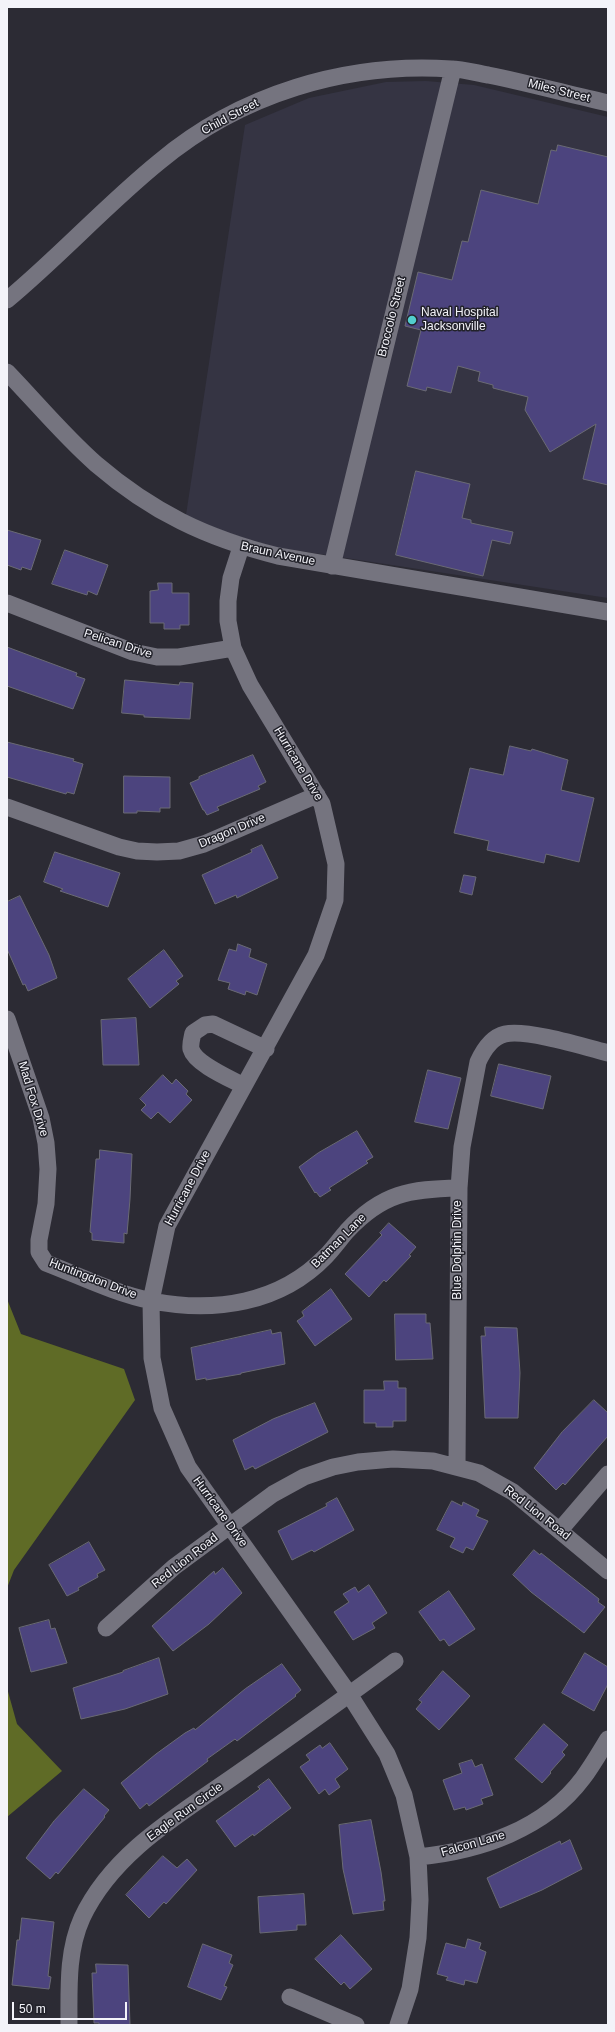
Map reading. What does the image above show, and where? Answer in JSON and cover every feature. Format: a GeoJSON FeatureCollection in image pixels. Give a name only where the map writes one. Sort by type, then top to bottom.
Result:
{"type":"FeatureCollection","features":[{"type":"Feature","properties":{"kind":"street","name":"Child Street"},"geometry":{"type":"LineString","coordinates":[[7,300],[159,162],[187,140],[227,116],[298,85],[335,76],[412,68],[453,69],[511,80]]}},
{"type":"Feature","properties":{"kind":"street","name":"Broccolo Street"},"geometry":{"type":"LineString","coordinates":[[332,566],[453,69]]}},
{"type":"Feature","properties":{"kind":"street","name":"Miles Street"},"geometry":{"type":"LineString","coordinates":[[511,80],[608,103]]}},
{"type":"Feature","properties":{"kind":"street","name":"Braun Avenue"},"geometry":{"type":"LineString","coordinates":[[7,372],[94,463],[125,487],[163,513],[204,533],[241,546],[278,556],[608,612]]}},
{"type":"Feature","properties":{"kind":"street","name":"Hurricane Drive"},"geometry":{"type":"LineString","coordinates":[[241,546],[231,578],[228,601],[228,621],[233,648],[250,685],[317,795],[325,815],[336,864],[335,900],[316,955],[266,1049],[167,1226],[151,1301],[152,1358],[162,1408],[188,1467],[349,1694],[386,1754],[404,1795],[418,1857],[420,1900],[418,1938],[410,1989],[398,2025]]}},
{"type":"Feature","properties":{"kind":"street","name":"Pelican Drive"},"geometry":{"type":"LineString","coordinates":[[7,603],[133,652],[157,657],[179,657],[233,648]]}},
{"type":"Feature","properties":{"kind":"street","name":"Dragon Drive"},"geometry":{"type":"LineString","coordinates":[[7,807],[119,847],[137,851],[157,852],[179,851],[204,844],[317,795]]}},
{"type":"Feature","properties":{"kind":"street","name":"Mad Fox Drive"},"geometry":{"type":"LineString","coordinates":[[7,1019],[41,1118],[46,1143],[48,1169],[46,1204],[39,1240],[39,1252]]}},
{"type":"Feature","properties":{"kind":"street"},"geometry":{"type":"LineString","coordinates":[[244,1086],[201,1062],[195,1056],[191,1049],[194,1033],[205,1025],[213,1024],[266,1049]]}},
{"type":"Feature","properties":{"kind":"street","name":"Blue Dolphin Drive"},"geometry":{"type":"LineString","coordinates":[[457,1466],[459,1188],[462,1147],[478,1062],[484,1050],[493,1041],[504,1034],[522,1032],[608,1053]]}},
{"type":"Feature","properties":{"kind":"street","name":"Batman Lane"},"geometry":{"type":"LineString","coordinates":[[151,1301],[194,1306],[215,1306],[260,1298],[280,1289],[304,1275],[325,1257],[348,1230],[365,1214],[383,1202],[416,1190],[459,1188]]}},
{"type":"Feature","properties":{"kind":"street","name":"Huntingdon Drive"},"geometry":{"type":"LineString","coordinates":[[39,1252],[46,1263],[126,1294],[151,1301]]}},
{"type":"Feature","properties":{"kind":"street","name":"Red Lion Road"},"geometry":{"type":"LineString","coordinates":[[106,1628],[174,1566],[273,1494],[304,1477],[333,1467],[358,1462],[393,1459],[433,1461],[479,1472],[513,1492],[608,1571]]}},
{"type":"Feature","properties":{"kind":"street"},"geometry":{"type":"LineString","coordinates":[[560,1530],[608,1474]]}},
{"type":"Feature","properties":{"kind":"street","name":"Eagle Run Circle"},"geometry":{"type":"LineString","coordinates":[[69,2025],[69,1973],[73,1947],[82,1919],[96,1893],[113,1869],[157,1831],[395,1661]]}},
{"type":"Feature","properties":{"kind":"street","name":"Falcon Lane"},"geometry":{"type":"LineString","coordinates":[[418,1857],[453,1852],[496,1841],[516,1832],[541,1816],[564,1798],[583,1778],[608,1739]]}},
{"type":"Feature","properties":{"kind":"street"},"geometry":{"type":"LineString","coordinates":[[290,1998],[356,2025]]}},
{"type":"Feature","properties":{"kind":"shaded area","name":"Naval Hospital Jacksonville"},"geometry":{"type":"Polygon","coordinates":[[[426,81],[474,85],[608,117],[608,598],[274,547],[225,532],[186,515],[245,125],[309,98],[386,82],[426,81]]]}},
{"type":"Feature","properties":{"kind":"green space"},"geometry":{"type":"Polygon","coordinates":[[[7,1299],[21,1334],[124,1369],[135,1400],[14,1570],[7,1588],[7,1299]]]}},
{"type":"Feature","properties":{"kind":"green space"},"geometry":{"type":"Polygon","coordinates":[[[7,1688],[17,1724],[62,1771],[7,1817],[7,1688]]]}},
{"type":"Feature","properties":{"kind":"building"},"geometry":{"type":"Polygon","coordinates":[[[558,145],[608,157],[608,485],[583,479],[596,424],[550,452],[525,410],[528,397],[493,388],[493,385],[478,381],[480,372],[458,366],[451,393],[427,387],[426,391],[407,386],[421,330],[405,326],[418,272],[452,280],[462,241],[468,242],[481,190],[538,204],[551,150],[556,151],[558,145]]]}},
{"type":"Feature","properties":{"kind":"building"},"geometry":{"type":"Polygon","coordinates":[[[416,471],[470,484],[462,518],[471,520],[471,523],[513,532],[510,544],[492,540],[483,576],[396,555],[416,471]]]}},
{"type":"Feature","properties":{"kind":"building"},"geometry":{"type":"Polygon","coordinates":[[[7,530],[41,540],[31,570],[22,567],[21,570],[7,565],[7,530]]]}},
{"type":"Feature","properties":{"kind":"building"},"geometry":{"type":"Polygon","coordinates":[[[65,550],[108,565],[97,595],[88,591],[87,595],[52,584],[65,550]]]}},
{"type":"Feature","properties":{"kind":"building"},"geometry":{"type":"Polygon","coordinates":[[[158,583],[172,583],[172,593],[189,593],[189,625],[180,625],[180,629],[164,629],[164,623],[150,623],[150,591],[158,590],[158,583]]]}},
{"type":"Feature","properties":{"kind":"building"},"geometry":{"type":"Polygon","coordinates":[[[7,647],[77,673],[76,676],[85,679],[73,709],[7,686],[7,647]]]}},
{"type":"Feature","properties":{"kind":"building"},"geometry":{"type":"Polygon","coordinates":[[[125,680],[179,685],[180,682],[193,683],[190,719],[144,717],[144,715],[122,713],[125,680]]]}},
{"type":"Feature","properties":{"kind":"building"},"geometry":{"type":"Polygon","coordinates":[[[7,742],[74,759],[73,761],[83,764],[74,794],[67,792],[66,794],[7,777],[7,742]]]}},
{"type":"Feature","properties":{"kind":"building"},"geometry":{"type":"Polygon","coordinates":[[[510,746],[531,751],[532,749],[568,760],[561,790],[594,798],[579,862],[546,854],[544,863],[487,850],[489,841],[454,833],[470,768],[503,775],[510,746]]]}},
{"type":"Feature","properties":{"kind":"building"},"geometry":{"type":"Polygon","coordinates":[[[253,755],[266,782],[258,786],[260,789],[217,807],[219,810],[207,815],[190,783],[199,779],[199,777],[253,755]]]}},
{"type":"Feature","properties":{"kind":"building"},"geometry":{"type":"Polygon","coordinates":[[[124,776],[170,777],[170,808],[160,808],[160,812],[137,811],[137,813],[124,813],[124,776]]]}},
{"type":"Feature","properties":{"kind":"building"},"geometry":{"type":"Polygon","coordinates":[[[262,845],[278,878],[237,898],[236,895],[215,904],[202,875],[252,852],[251,850],[262,845]]]}},
{"type":"Feature","properties":{"kind":"building"},"geometry":{"type":"Polygon","coordinates":[[[55,852],[120,873],[108,907],[60,891],[63,889],[44,882],[55,852]]]}},
{"type":"Feature","properties":{"kind":"building"},"geometry":{"type":"Polygon","coordinates":[[[464,875],[476,877],[472,895],[460,892],[464,875]]]}},
{"type":"Feature","properties":{"kind":"building"},"geometry":{"type":"Polygon","coordinates":[[[20,896],[49,955],[57,978],[28,991],[25,984],[23,985],[7,949],[7,902],[20,896]]]}},
{"type":"Feature","properties":{"kind":"building"},"geometry":{"type":"Polygon","coordinates":[[[238,944],[251,949],[249,957],[267,964],[257,995],[246,991],[245,995],[228,989],[230,983],[218,980],[229,949],[236,951],[238,944]]]}},
{"type":"Feature","properties":{"kind":"building"},"geometry":{"type":"Polygon","coordinates":[[[164,950],[183,976],[176,981],[179,984],[150,1008],[128,979],[164,950]]]}},
{"type":"Feature","properties":{"kind":"building"},"geometry":{"type":"Polygon","coordinates":[[[136,1018],[139,1065],[103,1065],[101,1020],[136,1018]]]}},
{"type":"Feature","properties":{"kind":"building"},"geometry":{"type":"Polygon","coordinates":[[[499,1064],[551,1076],[543,1109],[491,1096],[499,1064]]]}},
{"type":"Feature","properties":{"kind":"building"},"geometry":{"type":"Polygon","coordinates":[[[428,1070],[461,1078],[448,1129],[415,1122],[428,1070]]]}},
{"type":"Feature","properties":{"kind":"building"},"geometry":{"type":"Polygon","coordinates":[[[163,1075],[172,1084],[176,1079],[188,1091],[186,1094],[192,1100],[170,1123],[158,1112],[151,1119],[141,1110],[146,1105],[140,1099],[163,1075]]]}},
{"type":"Feature","properties":{"kind":"building"},"geometry":{"type":"Polygon","coordinates":[[[357,1131],[373,1157],[366,1161],[368,1163],[329,1188],[331,1190],[320,1197],[316,1192],[315,1193],[299,1167],[318,1153],[357,1131]]]}},
{"type":"Feature","properties":{"kind":"building"},"geometry":{"type":"Polygon","coordinates":[[[100,1150],[132,1154],[127,1234],[124,1233],[124,1243],[92,1240],[92,1233],[90,1232],[96,1159],[99,1159],[100,1150]]]}},
{"type":"Feature","properties":{"kind":"building"},"geometry":{"type":"Polygon","coordinates":[[[389,1223],[416,1247],[409,1255],[411,1256],[386,1282],[384,1280],[369,1297],[345,1274],[382,1235],[380,1233],[389,1223]]]}},
{"type":"Feature","properties":{"kind":"building"},"geometry":{"type":"Polygon","coordinates":[[[331,1289],[352,1319],[315,1346],[297,1321],[304,1316],[302,1312],[331,1289]]]}},
{"type":"Feature","properties":{"kind":"building"},"geometry":{"type":"Polygon","coordinates":[[[395,1314],[426,1314],[426,1323],[430,1323],[433,1359],[396,1360],[395,1314]]]}},
{"type":"Feature","properties":{"kind":"building"},"geometry":{"type":"Polygon","coordinates":[[[485,1327],[517,1328],[520,1373],[518,1418],[485,1418],[481,1336],[485,1336],[485,1327]]]}},
{"type":"Feature","properties":{"kind":"building"},"geometry":{"type":"Polygon","coordinates":[[[271,1330],[272,1334],[281,1332],[285,1364],[241,1374],[206,1380],[206,1378],[196,1380],[191,1348],[271,1330]]]}},
{"type":"Feature","properties":{"kind":"building"},"geometry":{"type":"Polygon","coordinates":[[[384,1381],[398,1381],[398,1388],[406,1388],[406,1421],[393,1421],[393,1427],[376,1427],[376,1423],[364,1423],[364,1390],[384,1390],[384,1381]]]}},
{"type":"Feature","properties":{"kind":"building"},"geometry":{"type":"Polygon","coordinates":[[[594,1400],[608,1413],[608,1436],[565,1485],[563,1483],[556,1490],[534,1468],[562,1432],[594,1400]]]}},
{"type":"Feature","properties":{"kind":"building"},"geometry":{"type":"Polygon","coordinates":[[[315,1403],[328,1432],[255,1469],[253,1466],[245,1470],[233,1440],[273,1419],[315,1403]]]}},
{"type":"Feature","properties":{"kind":"building"},"geometry":{"type":"Polygon","coordinates":[[[337,1498],[354,1530],[314,1552],[312,1550],[292,1560],[278,1531],[327,1506],[326,1504],[337,1498]]]}},
{"type":"Feature","properties":{"kind":"building"},"geometry":{"type":"Polygon","coordinates":[[[452,1501],[462,1506],[463,1502],[479,1510],[476,1516],[488,1521],[473,1550],[466,1547],[463,1553],[450,1547],[455,1538],[437,1530],[452,1501]]]}},
{"type":"Feature","properties":{"kind":"building"},"geometry":{"type":"Polygon","coordinates":[[[89,1542],[105,1570],[97,1574],[98,1577],[78,1588],[79,1590],[67,1596],[49,1565],[89,1542]]]}},
{"type":"Feature","properties":{"kind":"building"},"geometry":{"type":"Polygon","coordinates":[[[534,1550],[540,1555],[541,1553],[599,1599],[598,1602],[605,1607],[584,1633],[531,1592],[513,1575],[534,1550]]]}},
{"type":"Feature","properties":{"kind":"building"},"geometry":{"type":"Polygon","coordinates":[[[223,1568],[242,1593],[209,1624],[173,1651],[152,1626],[214,1571],[215,1574],[223,1568]]]}},
{"type":"Feature","properties":{"kind":"building"},"geometry":{"type":"Polygon","coordinates":[[[369,1585],[387,1613],[372,1623],[375,1628],[353,1640],[334,1612],[349,1602],[343,1594],[355,1587],[358,1592],[369,1585]]]}},
{"type":"Feature","properties":{"kind":"building"},"geometry":{"type":"Polygon","coordinates":[[[449,1591],[475,1629],[449,1646],[444,1639],[440,1641],[419,1612],[449,1591]]]}},
{"type":"Feature","properties":{"kind":"building"},"geometry":{"type":"Polygon","coordinates":[[[49,1620],[51,1629],[55,1628],[67,1663],[31,1672],[19,1628],[49,1620]]]}},
{"type":"Feature","properties":{"kind":"building"},"geometry":{"type":"Polygon","coordinates":[[[585,1653],[608,1667],[608,1684],[594,1711],[562,1693],[585,1653]]]}},
{"type":"Feature","properties":{"kind":"building"},"geometry":{"type":"Polygon","coordinates":[[[159,1658],[168,1694],[125,1709],[81,1719],[73,1688],[123,1672],[159,1658]]]}},
{"type":"Feature","properties":{"kind":"building"},"geometry":{"type":"Polygon","coordinates":[[[282,1664],[301,1690],[295,1695],[296,1696],[237,1741],[235,1739],[207,1759],[208,1761],[149,1806],[147,1803],[140,1809],[121,1783],[156,1754],[185,1733],[194,1728],[195,1730],[245,1689],[282,1664]]]}},
{"type":"Feature","properties":{"kind":"building"},"geometry":{"type":"Polygon","coordinates":[[[443,1671],[470,1696],[439,1730],[416,1709],[422,1702],[419,1700],[443,1671]]]}},
{"type":"Feature","properties":{"kind":"building"},"geometry":{"type":"Polygon","coordinates":[[[544,1724],[568,1745],[562,1752],[565,1755],[542,1783],[515,1759],[544,1724]]]}},
{"type":"Feature","properties":{"kind":"building"},"geometry":{"type":"Polygon","coordinates":[[[330,1743],[348,1769],[335,1779],[340,1787],[329,1795],[325,1789],[319,1794],[300,1767],[310,1760],[306,1755],[320,1745],[322,1748],[330,1743]]]}},
{"type":"Feature","properties":{"kind":"building"},"geometry":{"type":"Polygon","coordinates":[[[472,1760],[475,1767],[482,1764],[493,1795],[481,1799],[483,1804],[466,1810],[465,1807],[454,1810],[443,1780],[462,1773],[459,1764],[472,1760]]]}},
{"type":"Feature","properties":{"kind":"building"},"geometry":{"type":"Polygon","coordinates":[[[269,1779],[291,1808],[254,1836],[253,1834],[235,1847],[216,1821],[260,1789],[258,1787],[269,1779]]]}},
{"type":"Feature","properties":{"kind":"building"},"geometry":{"type":"Polygon","coordinates":[[[84,1789],[109,1810],[104,1816],[105,1817],[58,1874],[56,1872],[50,1879],[26,1858],[54,1821],[84,1789]]]}},
{"type":"Feature","properties":{"kind":"building"},"geometry":{"type":"Polygon","coordinates":[[[371,1820],[381,1872],[385,1901],[383,1901],[384,1910],[353,1914],[343,1869],[339,1825],[371,1820]]]}},
{"type":"Feature","properties":{"kind":"building"},"geometry":{"type":"Polygon","coordinates":[[[570,1840],[582,1869],[542,1890],[500,1908],[487,1878],[560,1841],[561,1844],[570,1840]]]}},
{"type":"Feature","properties":{"kind":"building"},"geometry":{"type":"Polygon","coordinates":[[[163,1856],[177,1868],[187,1859],[197,1870],[166,1904],[164,1902],[149,1918],[126,1895],[163,1856]]]}},
{"type":"Feature","properties":{"kind":"building"},"geometry":{"type":"Polygon","coordinates":[[[304,1894],[306,1925],[297,1925],[297,1930],[260,1933],[258,1897],[304,1894]]]}},
{"type":"Feature","properties":{"kind":"building"},"geometry":{"type":"Polygon","coordinates":[[[22,1918],[54,1922],[48,1976],[51,1977],[49,1989],[12,1985],[17,1940],[19,1940],[22,1918]]]}},
{"type":"Feature","properties":{"kind":"building"},"geometry":{"type":"Polygon","coordinates":[[[341,1935],[372,1969],[350,1989],[344,1982],[341,1985],[315,1959],[341,1935]]]}},
{"type":"Feature","properties":{"kind":"building"},"geometry":{"type":"Polygon","coordinates":[[[468,1939],[481,1943],[479,1949],[486,1952],[477,1983],[465,1980],[464,1985],[446,1980],[448,1977],[437,1974],[446,1943],[465,1948],[468,1939]]]}},
{"type":"Feature","properties":{"kind":"building"},"geometry":{"type":"Polygon","coordinates":[[[203,1944],[232,1955],[229,1963],[233,1965],[224,1986],[227,1987],[221,2000],[188,1987],[203,1944]]]}},
{"type":"Feature","properties":{"kind":"building"},"geometry":{"type":"Polygon","coordinates":[[[96,1964],[128,1965],[130,2025],[99,2025],[99,2023],[94,2023],[92,1973],[96,1973],[96,1964]]]}},
{"type":"Feature","properties":{"kind":"place","name":"Naval Hospital Jacksonville"},"geometry":{"type":"Point","coordinates":[412,320]}}]}
